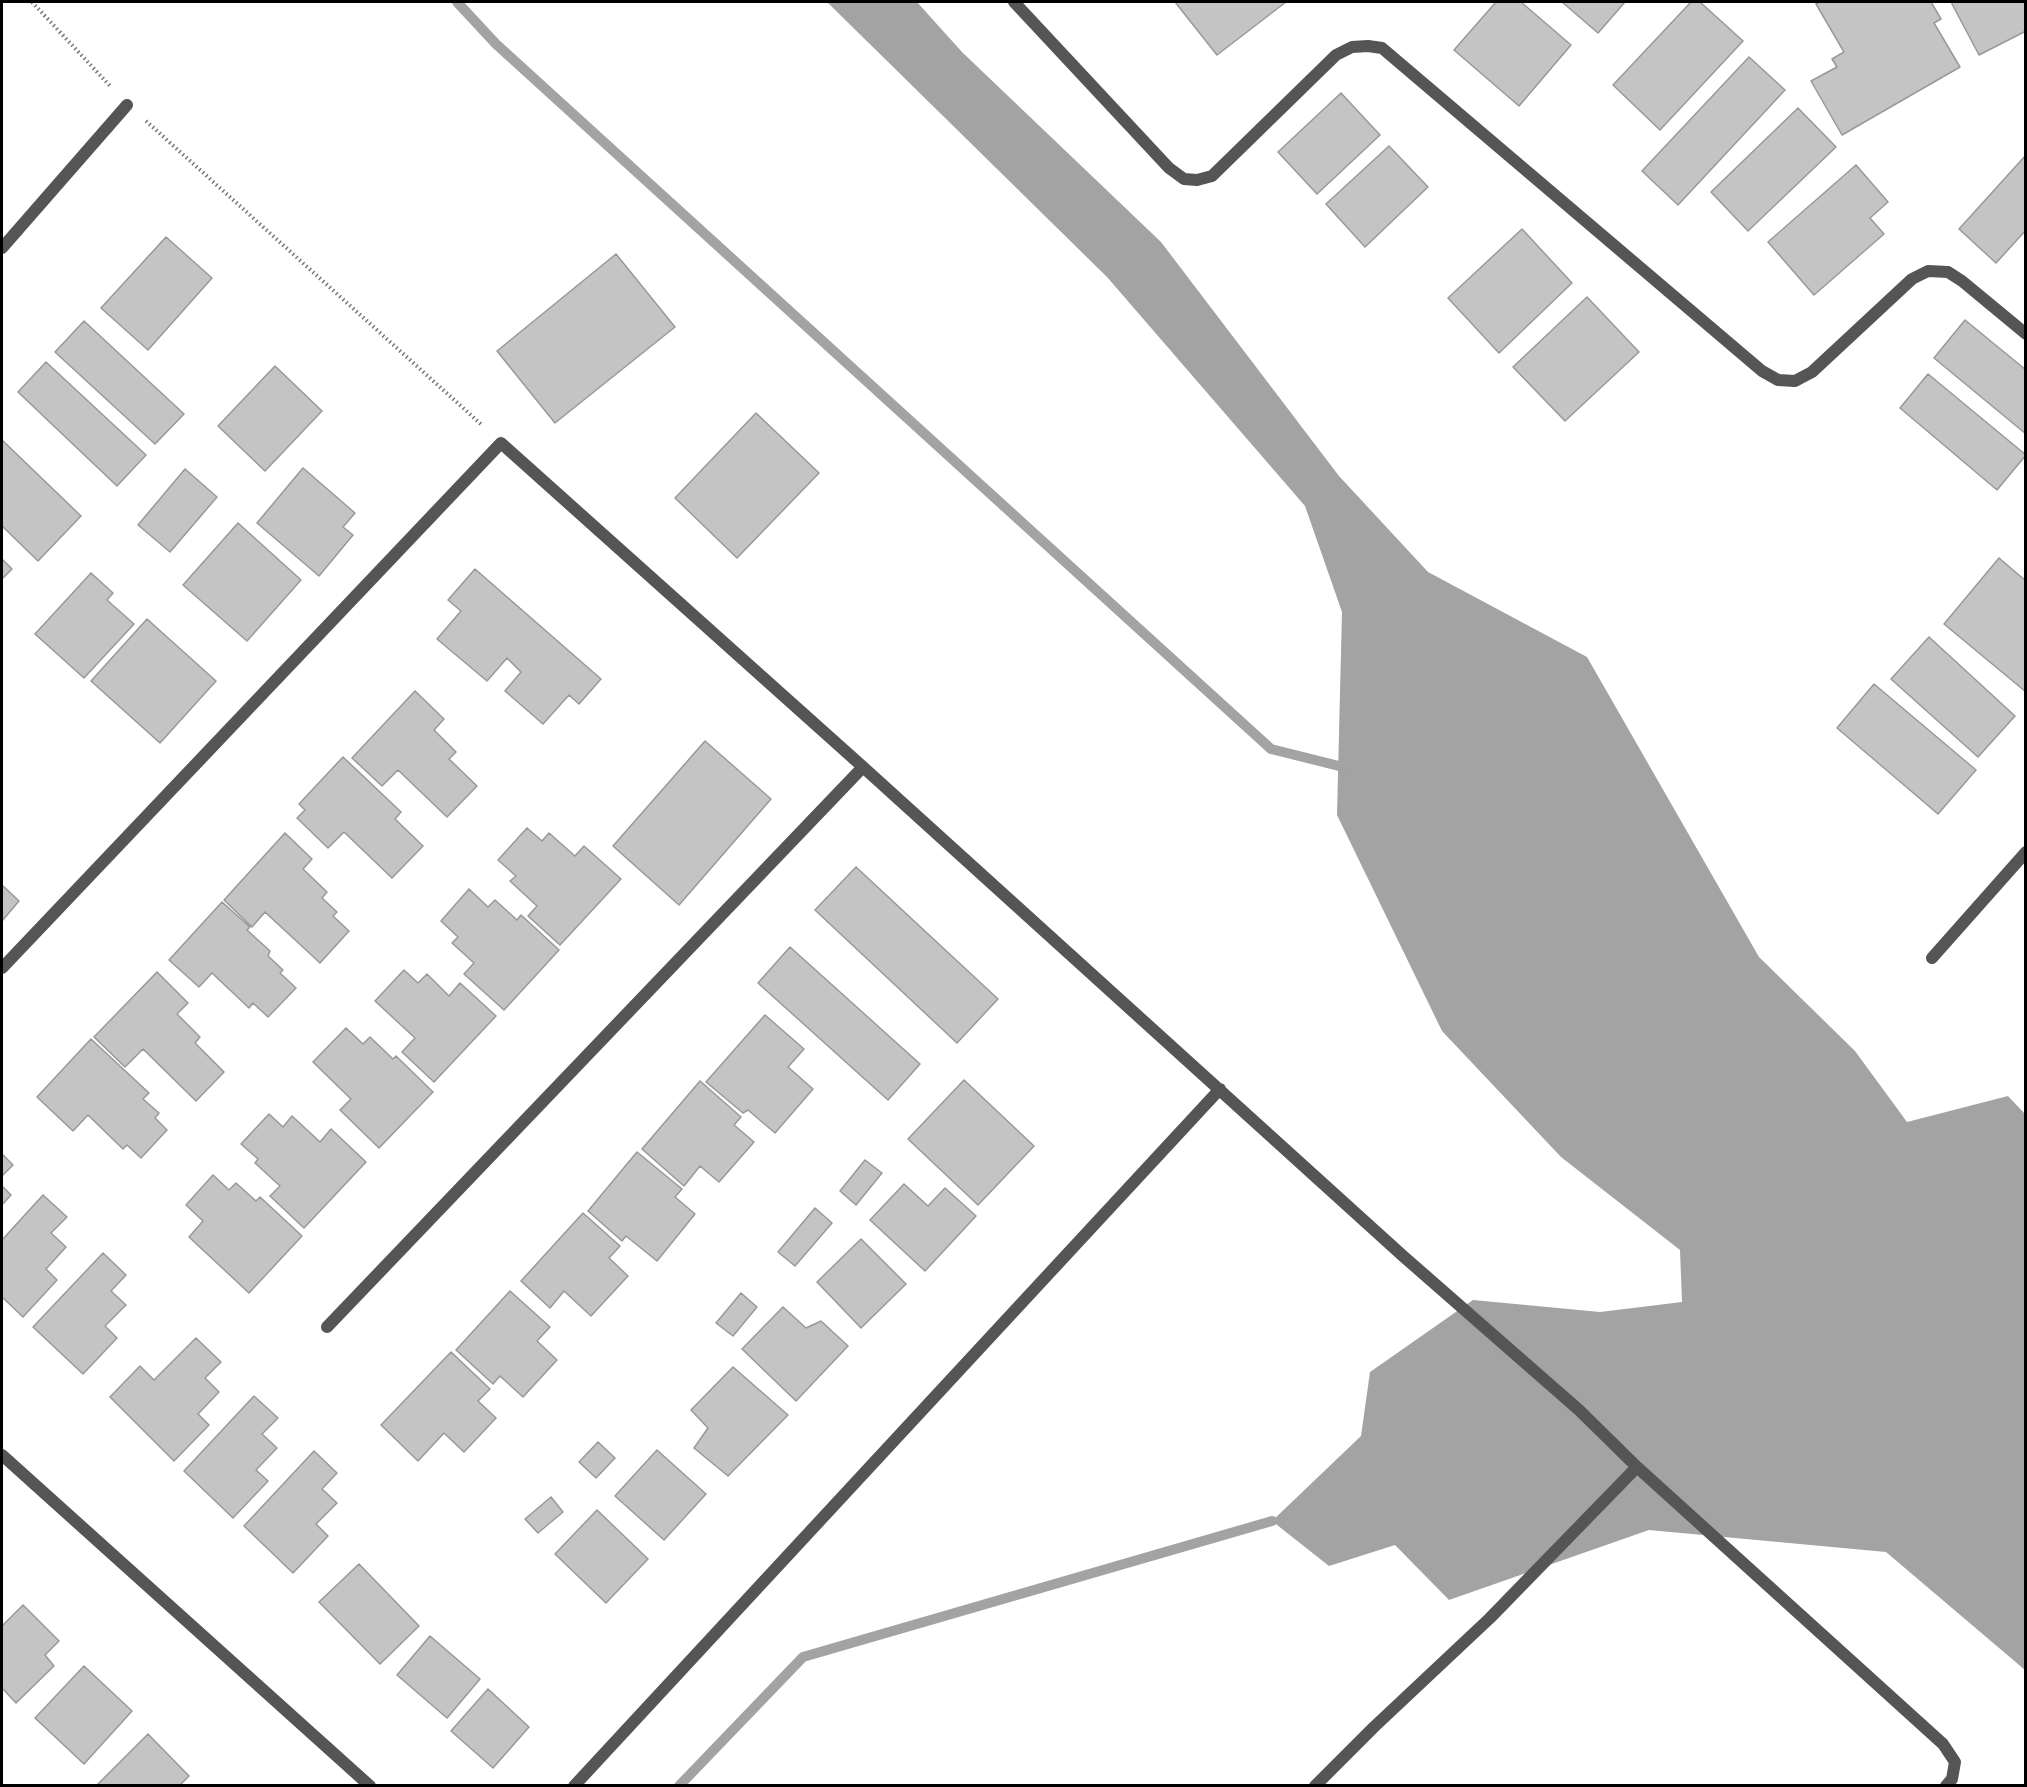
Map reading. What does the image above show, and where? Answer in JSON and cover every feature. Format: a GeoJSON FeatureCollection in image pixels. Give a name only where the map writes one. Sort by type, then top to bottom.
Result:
{"type":"FeatureCollection","features":[{"type":"Feature","properties":{"kind":"street"},"geometry":{"type":"LineString","coordinates":[[1014,2],[1169,168],[1184,179],[1197,180],[1212,176],[1336,55],[1352,47],[1382,48],[1762,371],[1778,380],[1795,381],[1812,372],[1912,279],[1928,271],[1948,272],[1962,281],[2025,334]]}},
{"type":"Feature","properties":{"kind":"street"},"geometry":{"type":"LineString","coordinates":[[2,248],[128,105]]}},
{"type":"Feature","properties":{"kind":"street"},"geometry":{"type":"LineString","coordinates":[[2,968],[501,443],[863,766],[1403,1256],[1579,1410],[1637,1467],[1943,1744],[1954,1762],[1952,1779],[1946,1785]]}},
{"type":"Feature","properties":{"kind":"street"},"geometry":{"type":"LineString","coordinates":[[327,1327],[863,766]]}},
{"type":"Feature","properties":{"kind":"street"},"geometry":{"type":"LineString","coordinates":[[1932,958],[2025,852]]}},
{"type":"Feature","properties":{"kind":"street"},"geometry":{"type":"LineString","coordinates":[[574,1785],[1220,1089]]}},
{"type":"Feature","properties":{"kind":"street"},"geometry":{"type":"LineString","coordinates":[[2,1455],[370,1785]]}},
{"type":"Feature","properties":{"kind":"street"},"geometry":{"type":"LineString","coordinates":[[1315,1785],[1490,1618],[1637,1467]]}},
{"type":"Feature","properties":{"kind":"path"},"geometry":{"type":"LineString","coordinates":[[32,2],[128,105],[501,443]]}},
{"type":"Feature","properties":{"kind":"shaded area"},"geometry":{"type":"Polygon","coordinates":[[[827,2],[917,2],[962,52],[1161,242],[1339,476],[1428,572],[1587,657],[1759,957],[1855,1051],[1907,1122],[2008,1096],[2025,1114],[2025,1670],[1886,1552],[1649,1530],[1449,1600],[1395,1545],[1329,1566],[1272,1521],[1361,1436],[1370,1372],[1473,1300],[1600,1312],[1682,1302],[1680,1250],[1561,1157],[1442,1031],[1337,815],[1342,612],[1305,506],[1107,277],[827,2]]]}},
{"type":"Feature","properties":{"kind":"building"},"geometry":{"type":"Polygon","coordinates":[[[1175,2],[1286,2],[1217,55],[1175,2]]]}},
{"type":"Feature","properties":{"kind":"building"},"geometry":{"type":"Polygon","coordinates":[[[1496,2],[1521,2],[1571,45],[1519,106],[1454,50],[1496,2]]]}},
{"type":"Feature","properties":{"kind":"building"},"geometry":{"type":"Polygon","coordinates":[[[1562,2],[1625,2],[1598,33],[1562,2]]]}},
{"type":"Feature","properties":{"kind":"building"},"geometry":{"type":"Polygon","coordinates":[[[1691,2],[1700,2],[1743,41],[1660,130],[1613,85],[1691,2]]]}},
{"type":"Feature","properties":{"kind":"building"},"geometry":{"type":"Polygon","coordinates":[[[1820,2],[1931,2],[1941,19],[1934,23],[1960,67],[1842,135],[1811,81],[1837,67],[1832,59],[1844,52],[1816,4],[1820,2]]]}},
{"type":"Feature","properties":{"kind":"building"},"geometry":{"type":"Polygon","coordinates":[[[1951,2],[2026,2],[2026,31],[1979,55],[1951,2]]]}},
{"type":"Feature","properties":{"kind":"building"},"geometry":{"type":"Polygon","coordinates":[[[1749,57],[1785,90],[1678,205],[1642,171],[1749,57]]]}},
{"type":"Feature","properties":{"kind":"building"},"geometry":{"type":"Polygon","coordinates":[[[1341,93],[1380,135],[1317,194],[1278,152],[1341,93]]]}},
{"type":"Feature","properties":{"kind":"building"},"geometry":{"type":"Polygon","coordinates":[[[1798,108],[1836,147],[1748,231],[1711,192],[1798,108]]]}},
{"type":"Feature","properties":{"kind":"building"},"geometry":{"type":"Polygon","coordinates":[[[1389,146],[1428,187],[1365,247],[1326,204],[1389,146]]]}},
{"type":"Feature","properties":{"kind":"building"},"geometry":{"type":"Polygon","coordinates":[[[2026,155],[2026,230],[1996,263],[1959,229],[2026,155]]]}},
{"type":"Feature","properties":{"kind":"building"},"geometry":{"type":"Polygon","coordinates":[[[1856,165],[1888,202],[1870,218],[1884,234],[1814,295],[1768,242],[1856,165]]]}},
{"type":"Feature","properties":{"kind":"building"},"geometry":{"type":"Polygon","coordinates":[[[1522,229],[1572,283],[1499,353],[1448,298],[1522,229]]]}},
{"type":"Feature","properties":{"kind":"building"},"geometry":{"type":"Polygon","coordinates":[[[166,237],[212,278],[148,350],[101,308],[166,237]]]}},
{"type":"Feature","properties":{"kind":"building"},"geometry":{"type":"Polygon","coordinates":[[[616,254],[675,327],[555,423],[497,351],[616,254]]]}},
{"type":"Feature","properties":{"kind":"building"},"geometry":{"type":"Polygon","coordinates":[[[1587,297],[1639,352],[1565,421],[1513,367],[1587,297]]]}},
{"type":"Feature","properties":{"kind":"building"},"geometry":{"type":"Polygon","coordinates":[[[1965,320],[2026,370],[2026,434],[1934,358],[1965,320]]]}},
{"type":"Feature","properties":{"kind":"building"},"geometry":{"type":"Polygon","coordinates":[[[84,321],[184,414],[155,444],[55,352],[84,321]]]}},
{"type":"Feature","properties":{"kind":"building"},"geometry":{"type":"Polygon","coordinates":[[[46,362],[146,455],[117,486],[18,392],[46,362]]]}},
{"type":"Feature","properties":{"kind":"building"},"geometry":{"type":"Polygon","coordinates":[[[275,366],[322,411],[265,471],[218,426],[275,366]]]}},
{"type":"Feature","properties":{"kind":"building"},"geometry":{"type":"Polygon","coordinates":[[[1928,374],[2026,455],[1997,490],[1900,408],[1928,374]]]}},
{"type":"Feature","properties":{"kind":"building"},"geometry":{"type":"Polygon","coordinates":[[[756,413],[819,473],[737,558],[675,498],[756,413]]]}},
{"type":"Feature","properties":{"kind":"building"},"geometry":{"type":"Polygon","coordinates":[[[2,440],[81,516],[38,561],[2,526],[2,440]]]}},
{"type":"Feature","properties":{"kind":"building"},"geometry":{"type":"Polygon","coordinates":[[[303,468],[355,513],[343,527],[353,535],[319,576],[257,523],[303,468]]]}},
{"type":"Feature","properties":{"kind":"building"},"geometry":{"type":"Polygon","coordinates":[[[185,469],[217,497],[170,552],[138,525],[185,469]]]}},
{"type":"Feature","properties":{"kind":"building"},"geometry":{"type":"Polygon","coordinates":[[[238,523],[301,580],[247,641],[183,585],[238,523]]]}},
{"type":"Feature","properties":{"kind":"building"},"geometry":{"type":"Polygon","coordinates":[[[1999,558],[2026,581],[2026,692],[1944,624],[1999,558]]]}},
{"type":"Feature","properties":{"kind":"building"},"geometry":{"type":"Polygon","coordinates":[[[2,559],[12,569],[2,579],[2,559]]]}},
{"type":"Feature","properties":{"kind":"building"},"geometry":{"type":"Polygon","coordinates":[[[475,569],[601,679],[579,704],[569,695],[543,724],[505,691],[521,672],[507,658],[487,681],[437,639],[461,611],[448,600],[475,569]]]}},
{"type":"Feature","properties":{"kind":"building"},"geometry":{"type":"Polygon","coordinates":[[[91,573],[113,593],[107,600],[134,624],[84,678],[35,634],[91,573]]]}},
{"type":"Feature","properties":{"kind":"building"},"geometry":{"type":"Polygon","coordinates":[[[147,619],[216,681],[160,743],[91,681],[147,619]]]}},
{"type":"Feature","properties":{"kind":"building"},"geometry":{"type":"Polygon","coordinates":[[[1929,637],[2015,716],[1978,757],[1891,679],[1929,637]]]}},
{"type":"Feature","properties":{"kind":"building"},"geometry":{"type":"Polygon","coordinates":[[[1874,684],[1976,770],[1938,814],[1837,728],[1874,684]]]}},
{"type":"Feature","properties":{"kind":"building"},"geometry":{"type":"Polygon","coordinates":[[[415,691],[444,719],[434,730],[456,752],[449,759],[477,786],[447,817],[398,770],[382,786],[352,758],[415,691]]]}},
{"type":"Feature","properties":{"kind":"building"},"geometry":{"type":"Polygon","coordinates":[[[705,741],[771,799],[679,905],[613,846],[705,741]]]}},
{"type":"Feature","properties":{"kind":"building"},"geometry":{"type":"Polygon","coordinates":[[[343,757],[401,812],[395,819],[423,846],[392,878],[344,832],[328,848],[297,818],[305,810],[299,804],[343,757]]]}},
{"type":"Feature","properties":{"kind":"building"},"geometry":{"type":"Polygon","coordinates":[[[527,828],[542,841],[549,833],[575,856],[584,846],[621,879],[560,945],[528,916],[537,906],[510,881],[516,876],[498,860],[527,828]]]}},
{"type":"Feature","properties":{"kind":"building"},"geometry":{"type":"Polygon","coordinates":[[[285,833],[312,859],[303,869],[327,892],[322,898],[337,912],[333,916],[349,931],[320,963],[265,912],[252,927],[224,900],[285,833]]]}},
{"type":"Feature","properties":{"kind":"building"},"geometry":{"type":"Polygon","coordinates":[[[856,867],[998,999],[957,1043],[815,910],[856,867]]]}},
{"type":"Feature","properties":{"kind":"building"},"geometry":{"type":"Polygon","coordinates":[[[2,885],[19,901],[2,921],[2,885]]]}},
{"type":"Feature","properties":{"kind":"building"},"geometry":{"type":"Polygon","coordinates":[[[469,889],[488,907],[495,900],[517,920],[521,915],[559,950],[504,1010],[464,974],[474,963],[452,943],[458,937],[441,921],[469,889]]]}},
{"type":"Feature","properties":{"kind":"building"},"geometry":{"type":"Polygon","coordinates":[[[222,902],[250,927],[247,930],[270,951],[268,956],[283,970],[280,973],[296,988],[268,1017],[253,1003],[249,1008],[212,973],[199,987],[169,960],[222,902]]]}},
{"type":"Feature","properties":{"kind":"building"},"geometry":{"type":"Polygon","coordinates":[[[790,947],[920,1064],[888,1100],[758,983],[790,947]]]}},
{"type":"Feature","properties":{"kind":"building"},"geometry":{"type":"Polygon","coordinates":[[[404,970],[418,983],[427,974],[449,996],[460,983],[496,1016],[434,1082],[402,1052],[415,1038],[375,1001],[404,970]]]}},
{"type":"Feature","properties":{"kind":"building"},"geometry":{"type":"Polygon","coordinates":[[[157,972],[188,1003],[177,1014],[200,1037],[195,1043],[224,1072],[196,1101],[143,1049],[125,1067],[94,1037],[157,972]]]}},
{"type":"Feature","properties":{"kind":"building"},"geometry":{"type":"Polygon","coordinates":[[[765,1015],[804,1049],[788,1067],[813,1089],[775,1133],[748,1110],[743,1113],[706,1082],[765,1015]]]}},
{"type":"Feature","properties":{"kind":"building"},"geometry":{"type":"Polygon","coordinates":[[[346,1028],[363,1044],[370,1037],[393,1059],[396,1056],[433,1092],[379,1148],[340,1110],[351,1099],[313,1062],[346,1028]]]}},
{"type":"Feature","properties":{"kind":"building"},"geometry":{"type":"Polygon","coordinates":[[[91,1039],[149,1093],[143,1099],[159,1113],[155,1118],[167,1130],[141,1158],[127,1145],[123,1149],[88,1115],[73,1131],[37,1097],[91,1039]]]}},
{"type":"Feature","properties":{"kind":"building"},"geometry":{"type":"Polygon","coordinates":[[[964,1080],[1034,1146],[978,1205],[908,1139],[964,1080]]]}},
{"type":"Feature","properties":{"kind":"building"},"geometry":{"type":"Polygon","coordinates":[[[700,1081],[741,1117],[734,1125],[754,1142],[719,1182],[700,1166],[684,1186],[642,1149],[700,1081]]]}},
{"type":"Feature","properties":{"kind":"building"},"geometry":{"type":"Polygon","coordinates":[[[269,1114],[283,1127],[292,1116],[320,1142],[331,1129],[366,1162],[304,1228],[270,1196],[280,1186],[255,1163],[258,1159],[241,1144],[269,1114]]]}},
{"type":"Feature","properties":{"kind":"building"},"geometry":{"type":"Polygon","coordinates":[[[637,1152],[682,1189],[675,1197],[695,1214],[657,1261],[626,1236],[622,1241],[588,1211],[637,1152]]]}},
{"type":"Feature","properties":{"kind":"building"},"geometry":{"type":"Polygon","coordinates":[[[2,1154],[13,1165],[2,1176],[2,1154]]]}},
{"type":"Feature","properties":{"kind":"building"},"geometry":{"type":"Polygon","coordinates":[[[865,1160],[882,1173],[856,1205],[840,1191],[865,1160]]]}},
{"type":"Feature","properties":{"kind":"building"},"geometry":{"type":"Polygon","coordinates":[[[213,1175],[229,1190],[236,1183],[256,1201],[260,1197],[302,1236],[249,1293],[189,1237],[203,1221],[186,1205],[213,1175]]]}},
{"type":"Feature","properties":{"kind":"building"},"geometry":{"type":"Polygon","coordinates":[[[904,1184],[928,1206],[945,1188],[976,1216],[925,1271],[870,1220],[904,1184]]]}},
{"type":"Feature","properties":{"kind":"building"},"geometry":{"type":"Polygon","coordinates":[[[2,1186],[11,1195],[2,1205],[2,1186]]]}},
{"type":"Feature","properties":{"kind":"building"},"geometry":{"type":"Polygon","coordinates":[[[43,1195],[67,1217],[51,1233],[66,1247],[46,1269],[57,1280],[23,1317],[2,1297],[2,1240],[43,1195]]]}},
{"type":"Feature","properties":{"kind":"building"},"geometry":{"type":"Polygon","coordinates":[[[815,1208],[832,1223],[795,1266],[778,1252],[815,1208]]]}},
{"type":"Feature","properties":{"kind":"building"},"geometry":{"type":"Polygon","coordinates":[[[583,1213],[620,1246],[609,1258],[628,1276],[591,1316],[564,1291],[550,1308],[521,1281],[583,1213]]]}},
{"type":"Feature","properties":{"kind":"building"},"geometry":{"type":"Polygon","coordinates":[[[861,1239],[906,1284],[861,1328],[817,1282],[861,1239]]]}},
{"type":"Feature","properties":{"kind":"building"},"geometry":{"type":"Polygon","coordinates":[[[103,1253],[126,1275],[111,1291],[126,1305],[105,1326],[117,1338],[83,1374],[33,1327],[103,1253]]]}},
{"type":"Feature","properties":{"kind":"building"},"geometry":{"type":"Polygon","coordinates":[[[510,1291],[550,1327],[537,1341],[557,1360],[523,1397],[500,1376],[493,1384],[456,1350],[510,1291]]]}},
{"type":"Feature","properties":{"kind":"building"},"geometry":{"type":"Polygon","coordinates":[[[741,1293],[757,1307],[733,1336],[716,1323],[741,1293]]]}},
{"type":"Feature","properties":{"kind":"building"},"geometry":{"type":"Polygon","coordinates":[[[783,1307],[806,1328],[821,1321],[848,1346],[796,1401],[742,1349],[783,1307]]]}},
{"type":"Feature","properties":{"kind":"building"},"geometry":{"type":"Polygon","coordinates":[[[196,1338],[221,1362],[205,1378],[219,1392],[198,1414],[209,1425],[174,1461],[110,1397],[140,1366],[154,1380],[196,1338]]]}},
{"type":"Feature","properties":{"kind":"building"},"geometry":{"type":"Polygon","coordinates":[[[451,1352],[490,1389],[478,1401],[496,1418],[464,1452],[444,1433],[418,1461],[381,1425],[451,1352]]]}},
{"type":"Feature","properties":{"kind":"building"},"geometry":{"type":"Polygon","coordinates":[[[733,1367],[788,1415],[728,1476],[694,1448],[708,1428],[691,1410],[733,1367]]]}},
{"type":"Feature","properties":{"kind":"building"},"geometry":{"type":"Polygon","coordinates":[[[254,1396],[278,1418],[262,1434],[277,1448],[256,1470],[268,1481],[233,1518],[184,1471],[254,1396]]]}},
{"type":"Feature","properties":{"kind":"building"},"geometry":{"type":"Polygon","coordinates":[[[598,1442],[615,1458],[596,1478],[579,1462],[598,1442]]]}},
{"type":"Feature","properties":{"kind":"building"},"geometry":{"type":"Polygon","coordinates":[[[657,1450],[706,1494],[664,1540],[615,1496],[657,1450]]]}},
{"type":"Feature","properties":{"kind":"building"},"geometry":{"type":"Polygon","coordinates":[[[314,1451],[337,1473],[322,1489],[337,1503],[316,1524],[328,1536],[293,1573],[244,1526],[314,1451]]]}},
{"type":"Feature","properties":{"kind":"building"},"geometry":{"type":"Polygon","coordinates":[[[551,1497],[563,1512],[538,1533],[525,1519],[551,1497]]]}},
{"type":"Feature","properties":{"kind":"building"},"geometry":{"type":"Polygon","coordinates":[[[597,1510],[648,1559],[606,1603],[555,1554],[597,1510]]]}},
{"type":"Feature","properties":{"kind":"building"},"geometry":{"type":"Polygon","coordinates":[[[359,1564],[419,1626],[380,1664],[319,1602],[359,1564]]]}},
{"type":"Feature","properties":{"kind":"building"},"geometry":{"type":"Polygon","coordinates":[[[23,1605],[59,1641],[45,1655],[54,1666],[16,1703],[2,1688],[2,1626],[23,1605]]]}},
{"type":"Feature","properties":{"kind":"building"},"geometry":{"type":"Polygon","coordinates":[[[430,1636],[480,1679],[447,1718],[397,1675],[430,1636]]]}},
{"type":"Feature","properties":{"kind":"building"},"geometry":{"type":"Polygon","coordinates":[[[84,1666],[132,1711],[84,1764],[35,1718],[84,1666]]]}},
{"type":"Feature","properties":{"kind":"building"},"geometry":{"type":"Polygon","coordinates":[[[488,1689],[529,1727],[493,1768],[451,1731],[488,1689]]]}},
{"type":"Feature","properties":{"kind":"building"},"geometry":{"type":"Polygon","coordinates":[[[148,1734],[189,1776],[179,1786],[96,1786],[148,1734]]]}},
{"type":"Feature","properties":{"kind":"waterway"},"geometry":{"type":"LineString","coordinates":[[457,2],[496,44],[1271,749],[1351,769]]}},
{"type":"Feature","properties":{"kind":"waterway"},"geometry":{"type":"LineString","coordinates":[[679,1786],[803,1657],[1272,1521]]}}]}
